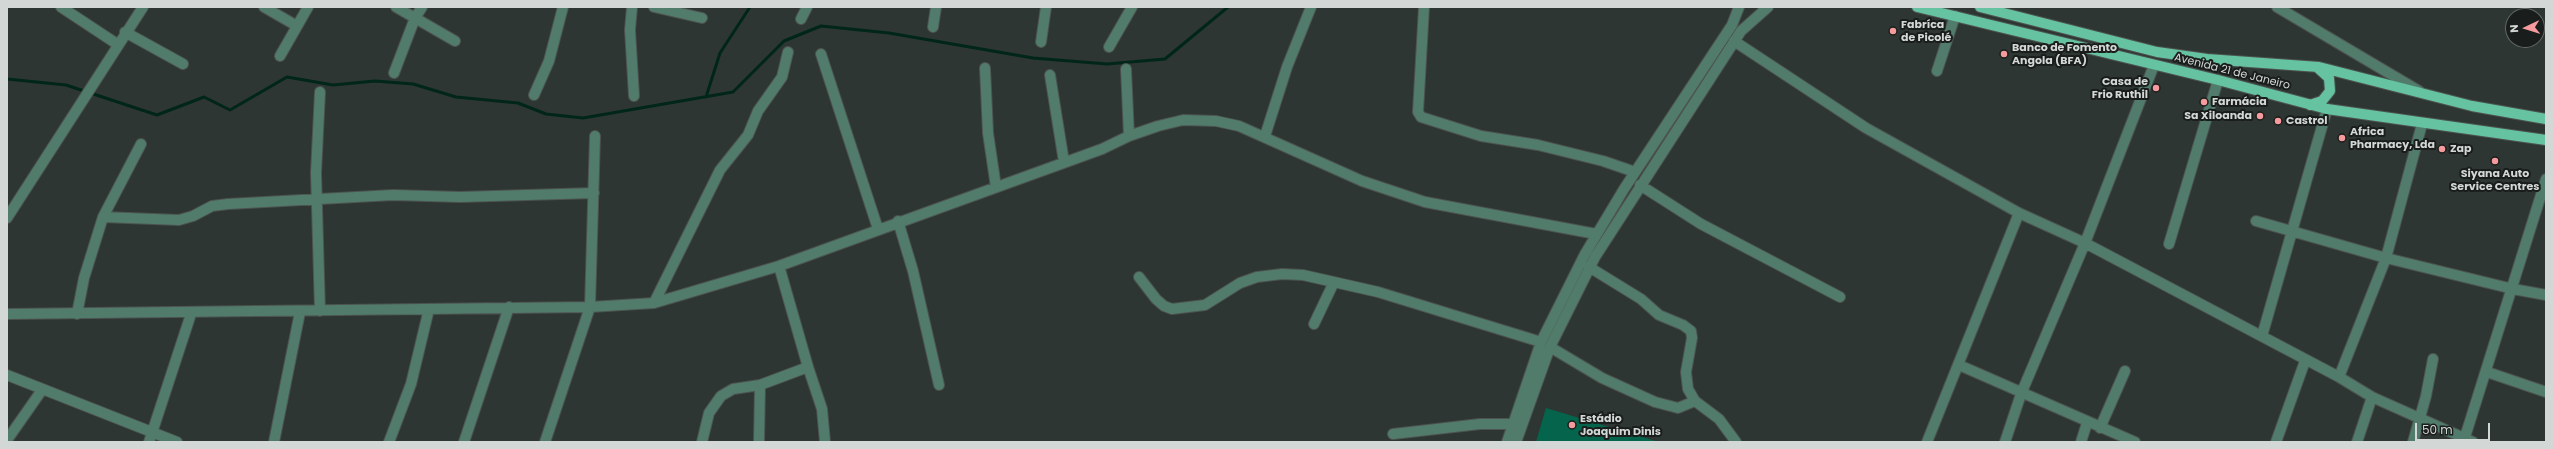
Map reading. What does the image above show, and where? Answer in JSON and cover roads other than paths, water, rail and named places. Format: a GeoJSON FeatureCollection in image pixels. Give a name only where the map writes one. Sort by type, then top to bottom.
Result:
{"type":"FeatureCollection","features":[{"type":"Feature","properties":{"kind":"main road","name":"Avenida 21 de Janeiro"},"geometry":{"type":"LineString","coordinates":[[1917,7],[2218,80],[2328,109],[2422,124],[2546,140]]}},
{"type":"Feature","properties":{"kind":"main road","name":"Avenida 21 de Janeiro"},"geometry":{"type":"LineString","coordinates":[[1980,7],[2157,52],[2215,60],[2315,66],[2345,72],[2472,106],[2546,119]]}},
{"type":"Feature","properties":{"kind":"main road"},"geometry":{"type":"LineString","coordinates":[[2310,105],[2322,101],[2330,91],[2329,78],[2326,73],[2315,66]]}},
{"type":"Feature","properties":{"kind":"street"},"geometry":{"type":"LineString","coordinates":[[61,7],[118,44]]}},
{"type":"Feature","properties":{"kind":"street"},"geometry":{"type":"LineString","coordinates":[[7,218],[143,7]]}},
{"type":"Feature","properties":{"kind":"street"},"geometry":{"type":"LineString","coordinates":[[264,7],[297,26]]}},
{"type":"Feature","properties":{"kind":"street"},"geometry":{"type":"LineString","coordinates":[[280,56],[308,7]]}},
{"type":"Feature","properties":{"kind":"street"},"geometry":{"type":"LineString","coordinates":[[396,7],[455,41]]}},
{"type":"Feature","properties":{"kind":"street"},"geometry":{"type":"LineString","coordinates":[[394,73],[415,18],[422,7]]}},
{"type":"Feature","properties":{"kind":"street"},"geometry":{"type":"LineString","coordinates":[[534,94],[550,61],[563,7]]}},
{"type":"Feature","properties":{"kind":"street"},"geometry":{"type":"LineString","coordinates":[[632,7],[630,30],[634,96]]}},
{"type":"Feature","properties":{"kind":"street"},"geometry":{"type":"LineString","coordinates":[[654,7],[702,18]]}},
{"type":"Feature","properties":{"kind":"street"},"geometry":{"type":"LineString","coordinates":[[801,19],[808,7]]}},
{"type":"Feature","properties":{"kind":"street"},"geometry":{"type":"LineString","coordinates":[[934,27],[936,7]]}},
{"type":"Feature","properties":{"kind":"street"},"geometry":{"type":"LineString","coordinates":[[1041,42],[1046,7]]}},
{"type":"Feature","properties":{"kind":"street"},"geometry":{"type":"LineString","coordinates":[[1109,47],[1132,7]]}},
{"type":"Feature","properties":{"kind":"street"},"geometry":{"type":"LineString","coordinates":[[1265,136],[1287,67],[1311,7]]}},
{"type":"Feature","properties":{"kind":"street"},"geometry":{"type":"LineString","coordinates":[[1424,7],[1418,112],[1421,117],[1481,136],[1538,145],[1603,161],[1635,172]]}},
{"type":"Feature","properties":{"kind":"street"},"geometry":{"type":"LineString","coordinates":[[1507,442],[1546,345],[1596,234],[1732,25],[1739,7]]}},
{"type":"Feature","properties":{"kind":"street"},"geometry":{"type":"LineString","coordinates":[[1516,442],[1546,345],[1589,267],[1640,185],[1734,41],[1749,22],[1768,7]]}},
{"type":"Feature","properties":{"kind":"street"},"geometry":{"type":"LineString","coordinates":[[2277,7],[2421,92]]}},
{"type":"Feature","properties":{"kind":"street"},"geometry":{"type":"LineString","coordinates":[[1937,71],[1955,16]]}},
{"type":"Feature","properties":{"kind":"street"},"geometry":{"type":"LineString","coordinates":[[126,32],[184,64]]}},
{"type":"Feature","properties":{"kind":"street"},"geometry":{"type":"LineString","coordinates":[[1734,41],[1866,128],[2019,213],[2084,243],[2262,336],[2372,397],[2469,440],[2498,329],[2513,289],[2546,179]]}},
{"type":"Feature","properties":{"kind":"street"},"geometry":{"type":"LineString","coordinates":[[654,303],[720,170],[748,135],[758,111],[782,77],[788,52]]}},
{"type":"Feature","properties":{"kind":"street"},"geometry":{"type":"LineString","coordinates":[[821,54],[878,229]]}},
{"type":"Feature","properties":{"kind":"street"},"geometry":{"type":"LineString","coordinates":[[2005,442],[2021,394],[2084,243],[2154,65]]}},
{"type":"Feature","properties":{"kind":"street"},"geometry":{"type":"LineString","coordinates":[[985,68],[988,133],[996,187]]}},
{"type":"Feature","properties":{"kind":"street"},"geometry":{"type":"LineString","coordinates":[[1126,69],[1129,136]]}},
{"type":"Feature","properties":{"kind":"street"},"geometry":{"type":"LineString","coordinates":[[1050,75],[1064,162]]}},
{"type":"Feature","properties":{"kind":"street"},"geometry":{"type":"LineString","coordinates":[[2169,244],[2218,80]]}},
{"type":"Feature","properties":{"kind":"street"},"geometry":{"type":"LineString","coordinates":[[320,92],[317,199],[320,311]]}},
{"type":"Feature","properties":{"kind":"street"},"geometry":{"type":"LineString","coordinates":[[2262,336],[2328,109]]}},
{"type":"Feature","properties":{"kind":"street"},"geometry":{"type":"LineString","coordinates":[[7,314],[190,314],[508,307],[590,307],[654,303],[779,266],[898,221],[1102,149],[1129,136],[1158,126],[1183,120],[1216,121],[1239,126],[1265,136],[1362,181],[1425,202],[1596,234]]}},
{"type":"Feature","properties":{"kind":"street"},"geometry":{"type":"LineString","coordinates":[[2338,377],[2386,258],[2422,124]]}},
{"type":"Feature","properties":{"kind":"street"},"geometry":{"type":"LineString","coordinates":[[545,442],[590,307],[595,136]]}},
{"type":"Feature","properties":{"kind":"street"},"geometry":{"type":"LineString","coordinates":[[77,314],[84,278],[103,217],[141,144]]}},
{"type":"Feature","properties":{"kind":"street"},"geometry":{"type":"LineString","coordinates":[[1640,185],[1702,224],[1840,297]]}},
{"type":"Feature","properties":{"kind":"street"},"geometry":{"type":"LineString","coordinates":[[103,217],[179,220],[193,216],[212,206],[228,204],[412,194],[460,197],[594,194]]}},
{"type":"Feature","properties":{"kind":"street"},"geometry":{"type":"LineString","coordinates":[[1927,442],[1959,365],[1985,294],[2019,213]]}},
{"type":"Feature","properties":{"kind":"street"},"geometry":{"type":"LineString","coordinates":[[898,221],[913,271],[940,385]]}},
{"type":"Feature","properties":{"kind":"street"},"geometry":{"type":"LineString","coordinates":[[2256,221],[2386,258],[2513,289],[2546,295]]}},
{"type":"Feature","properties":{"kind":"street"},"geometry":{"type":"LineString","coordinates":[[779,266],[808,367],[822,409],[825,442]]}},
{"type":"Feature","properties":{"kind":"street"},"geometry":{"type":"LineString","coordinates":[[1589,267],[1641,299],[1659,315],[1684,325],[1691,331],[1686,383],[1696,401],[1719,419],[1736,442]]}},
{"type":"Feature","properties":{"kind":"street"},"geometry":{"type":"LineString","coordinates":[[1139,277],[1156,299],[1164,306],[1172,308],[1205,305],[1240,283],[1257,277],[1282,274],[1334,282],[1423,305],[1546,345],[1602,378],[1655,402],[1678,408],[1696,401]]}},
{"type":"Feature","properties":{"kind":"street"},"geometry":{"type":"LineString","coordinates":[[1314,324],[1334,282]]}},
{"type":"Feature","properties":{"kind":"street"},"geometry":{"type":"LineString","coordinates":[[464,442],[508,307]]}},
{"type":"Feature","properties":{"kind":"street"},"geometry":{"type":"LineString","coordinates":[[389,442],[410,384],[429,309]]}},
{"type":"Feature","properties":{"kind":"street"},"geometry":{"type":"LineString","coordinates":[[274,442],[300,312]]}},
{"type":"Feature","properties":{"kind":"street"},"geometry":{"type":"LineString","coordinates":[[151,437],[190,314]]}},
{"type":"Feature","properties":{"kind":"street"},"geometry":{"type":"LineString","coordinates":[[2413,442],[2433,359]]}},
{"type":"Feature","properties":{"kind":"street"},"geometry":{"type":"LineString","coordinates":[[2276,442],[2305,360]]}},
{"type":"Feature","properties":{"kind":"street"},"geometry":{"type":"LineString","coordinates":[[1959,365],[2087,423],[2135,442]]}},
{"type":"Feature","properties":{"kind":"street"},"geometry":{"type":"LineString","coordinates":[[702,442],[709,413],[721,396],[733,389],[760,385],[808,367]]}},
{"type":"Feature","properties":{"kind":"street"},"geometry":{"type":"LineString","coordinates":[[2100,428],[2124,371]]}},
{"type":"Feature","properties":{"kind":"street"},"geometry":{"type":"LineString","coordinates":[[2487,372],[2546,392]]}},
{"type":"Feature","properties":{"kind":"street"},"geometry":{"type":"LineString","coordinates":[[7,374],[151,437],[177,442]]}},
{"type":"Feature","properties":{"kind":"street"},"geometry":{"type":"LineString","coordinates":[[759,442],[760,385]]}},
{"type":"Feature","properties":{"kind":"street"},"geometry":{"type":"LineString","coordinates":[[7,440],[42,390]]}},
{"type":"Feature","properties":{"kind":"street"},"geometry":{"type":"LineString","coordinates":[[2357,442],[2372,397]]}},
{"type":"Feature","properties":{"kind":"street"},"geometry":{"type":"LineString","coordinates":[[2080,442],[2087,423]]}},
{"type":"Feature","properties":{"kind":"street"},"geometry":{"type":"LineString","coordinates":[[1393,434],[1474,425],[1513,424]]}},
{"type":"Feature","properties":{"kind":"waterway"},"geometry":{"type":"LineString","coordinates":[[706,97],[720,53],[750,7]]}},
{"type":"Feature","properties":{"kind":"waterway"},"geometry":{"type":"LineString","coordinates":[[7,79],[66,85],[157,115],[204,97],[230,110],[287,77],[333,85],[375,81],[413,84],[456,97],[518,103],[546,114],[583,118],[733,92],[784,41],[821,26],[889,33],[1033,58],[1107,64],[1165,59],[1228,7]]}},
{"type":"Feature","properties":{"kind":"place","name":"Fabríca de Picolé"},"geometry":{"type":"Point","coordinates":[1893,31]}},
{"type":"Feature","properties":{"kind":"place","name":"Banco de Fomento Angola (BFA)"},"geometry":{"type":"Point","coordinates":[2004,54]}},
{"type":"Feature","properties":{"kind":"place","name":"Casa de Frio Ruthil"},"geometry":{"type":"Point","coordinates":[2156,88]}},
{"type":"Feature","properties":{"kind":"place","name":"Farmácia"},"geometry":{"type":"Point","coordinates":[2204,102]}},
{"type":"Feature","properties":{"kind":"place","name":"Sa Xiloanda"},"geometry":{"type":"Point","coordinates":[2260,116]}},
{"type":"Feature","properties":{"kind":"place","name":"Castrol"},"geometry":{"type":"Point","coordinates":[2278,121]}},
{"type":"Feature","properties":{"kind":"place","name":"Africa Pharmacy, Lda"},"geometry":{"type":"Point","coordinates":[2342,138]}},
{"type":"Feature","properties":{"kind":"place","name":"Zap"},"geometry":{"type":"Point","coordinates":[2442,149]}},
{"type":"Feature","properties":{"kind":"place","name":"Siyana Auto Service Centres"},"geometry":{"type":"Point","coordinates":[2495,161]}},
{"type":"Feature","properties":{"kind":"place","name":"Estádio Joaquim Dinis"},"geometry":{"type":"Point","coordinates":[1572,425]}}]}
